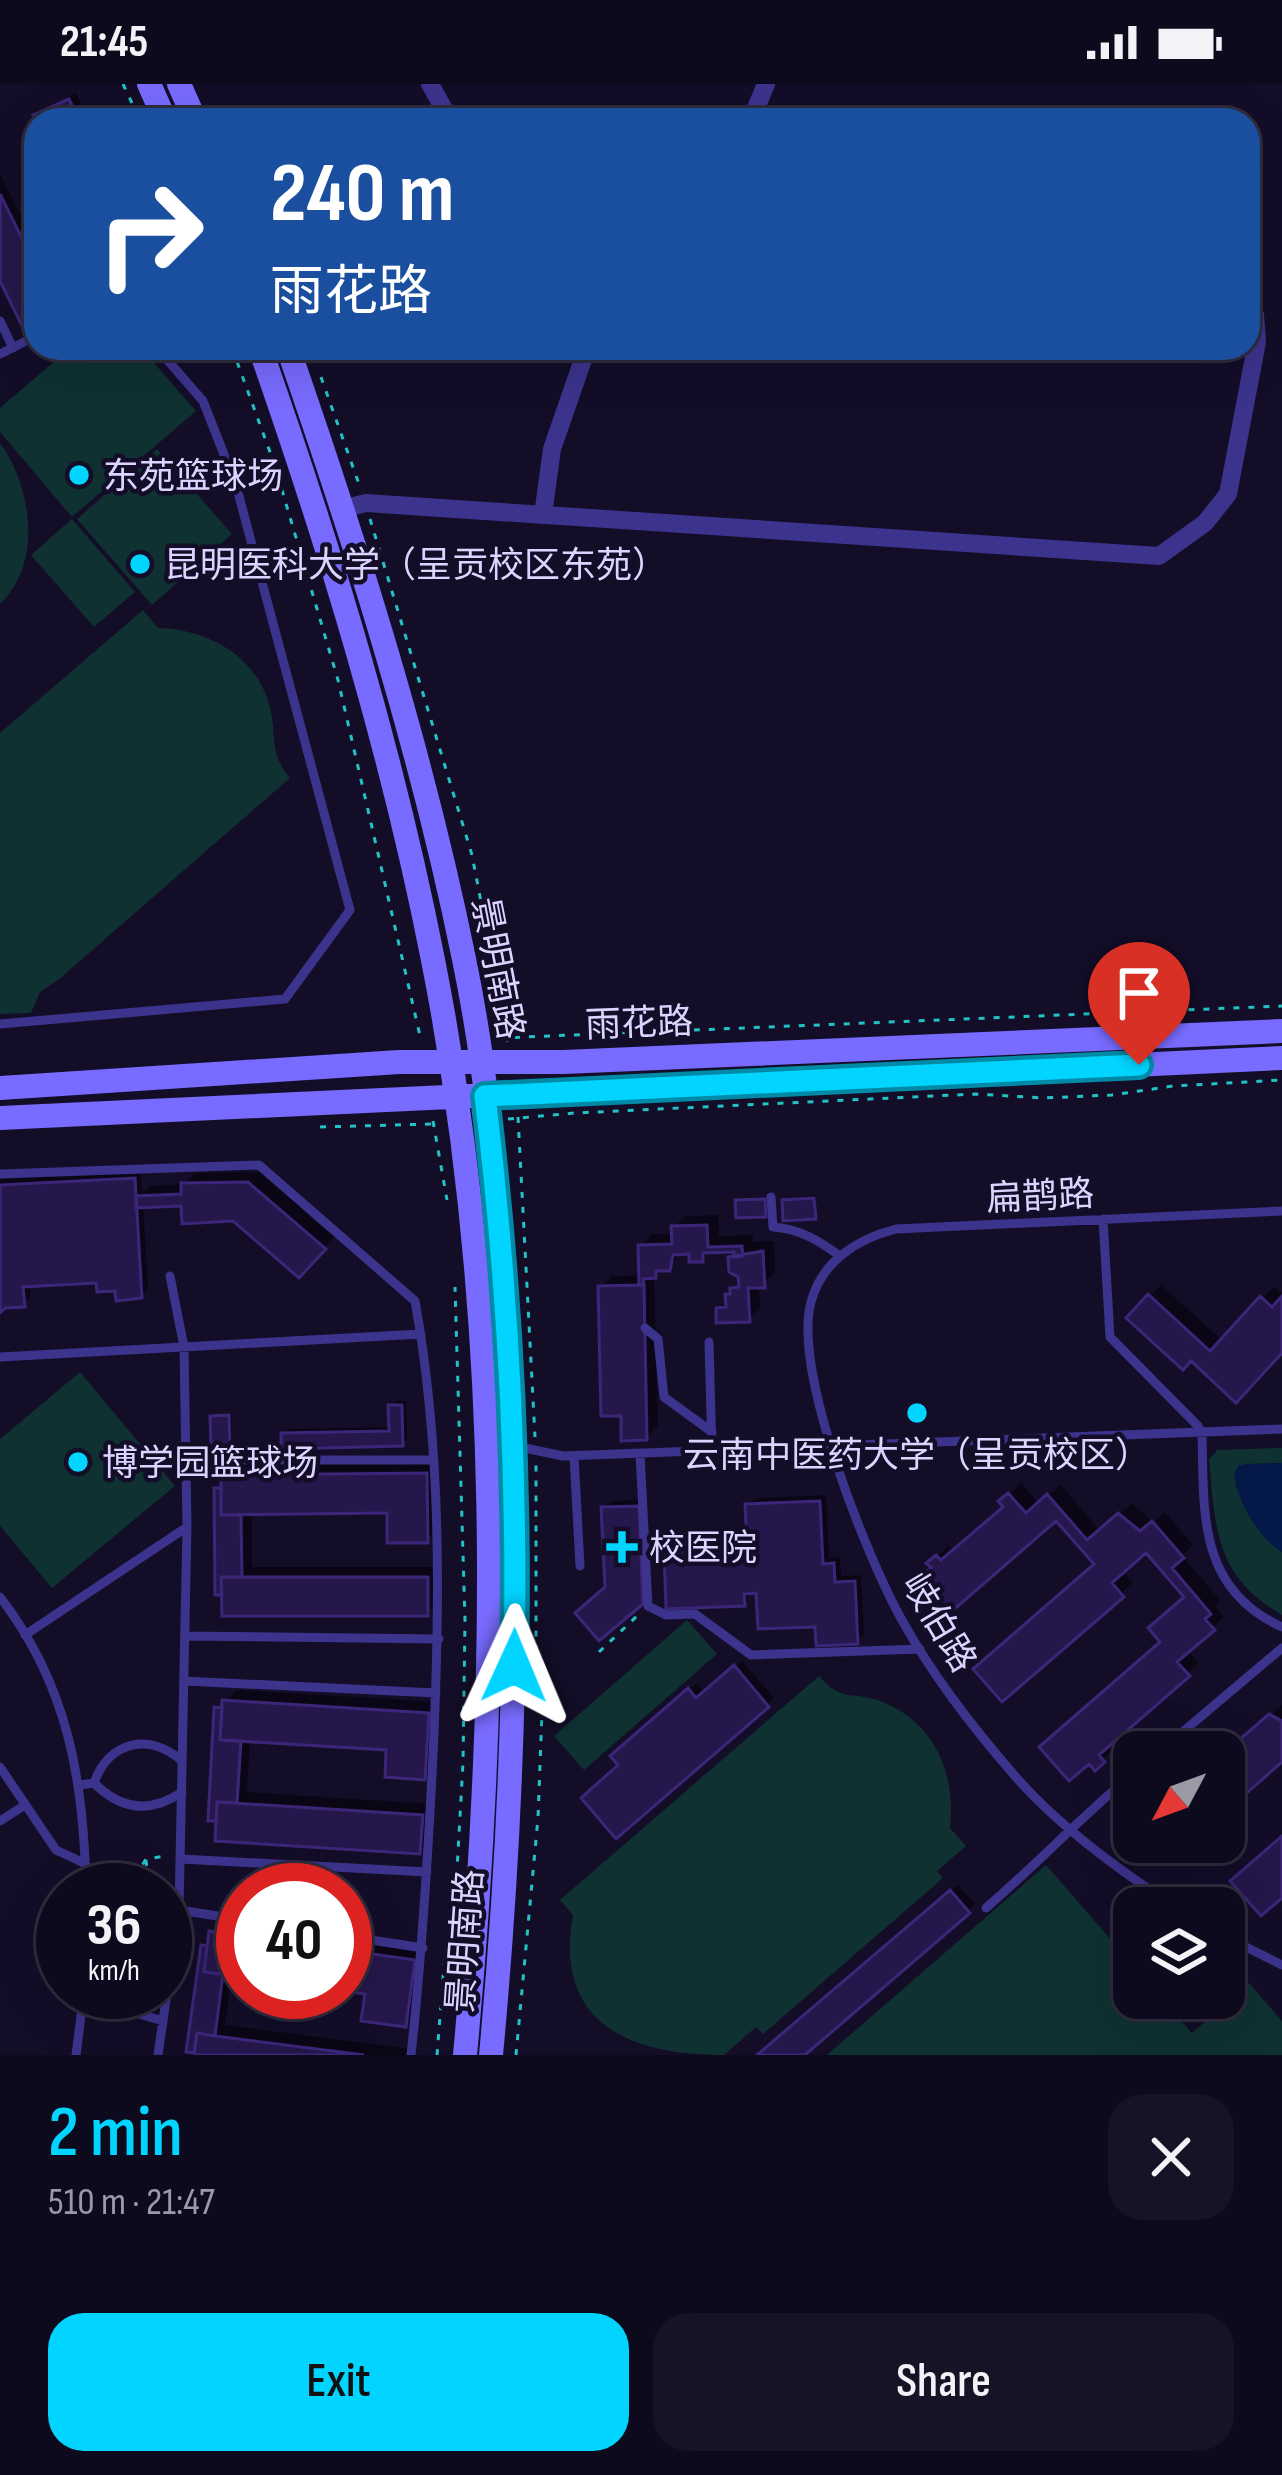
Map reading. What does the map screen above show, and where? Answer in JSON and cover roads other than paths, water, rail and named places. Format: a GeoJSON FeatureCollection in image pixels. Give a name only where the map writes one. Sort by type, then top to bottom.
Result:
{"type":"FeatureCollection","features":[{"type":"Feature","properties":{"kind":"street","name":"景明南路"},"geometry":{"type":"LineString","coordinates":[[264,360],[352,632],[400,808],[434,964],[439,1107],[482,1323],[486,1761],[465,2055]]}},
{"type":"Feature","properties":{"kind":"street","name":"景明南路"},"geometry":{"type":"LineString","coordinates":[[291,360],[342,509],[425,802],[464,959],[496,1176],[512,1446],[513,1762],[491,2055]]}},
{"type":"Feature","properties":{"kind":"street"},"geometry":{"type":"LineString","coordinates":[[572,360],[578,368]]}},
{"type":"Feature","properties":{"kind":"street"},"geometry":{"type":"LineString","coordinates":[[543,515],[552,449],[582,360]]}},
{"type":"Feature","properties":{"kind":"street"},"geometry":{"type":"LineString","coordinates":[[342,509],[366,503],[1160,556],[1205,523],[1228,494],[1254,360]]}},
{"type":"Feature","properties":{"kind":"street","name":"雨花路"},"geometry":{"type":"LineString","coordinates":[[0,1088],[114,1083],[439,1048],[479,1051],[1282,1030]]}},
{"type":"Feature","properties":{"kind":"street","name":"雨花路"},"geometry":{"type":"LineString","coordinates":[[0,1118],[487,1109],[1282,1058]]}},
{"type":"Feature","properties":{"kind":"lane"},"geometry":{"type":"LineString","coordinates":[[0,321],[13,348]]}},
{"type":"Feature","properties":{"kind":"lane"},"geometry":{"type":"LineString","coordinates":[[0,354],[24,342]]}},
{"type":"Feature","properties":{"kind":"lane"},"geometry":{"type":"LineString","coordinates":[[0,1024],[285,999],[350,910],[236,485],[203,401],[167,360]]}},
{"type":"Feature","properties":{"kind":"lane"},"geometry":{"type":"LineString","coordinates":[[0,1174],[259,1165],[415,1301],[434,1460],[439,1639],[423,1948],[411,2055]]}},
{"type":"Feature","properties":{"kind":"lane"},"geometry":{"type":"LineString","coordinates":[[772,1197],[772,1227],[792,1228],[840,1256]]}},
{"type":"Feature","properties":{"kind":"lane","name":"扁鹊路"},"geometry":{"type":"LineString","coordinates":[[819,1280],[840,1256],[870,1236],[896,1229],[1282,1211]]}},
{"type":"Feature","properties":{"kind":"lane"},"geometry":{"type":"LineString","coordinates":[[1103,1219],[1110,1337],[1202,1433],[1205,1530],[1215,1562],[1238,1596],[1282,1627]]}},
{"type":"Feature","properties":{"kind":"lane"},"geometry":{"type":"LineString","coordinates":[[170,1276],[184,1347],[188,1527],[181,1863]]}},
{"type":"Feature","properties":{"kind":"lane","name":"岐伯路"},"geometry":{"type":"LineString","coordinates":[[819,1280],[808,1326],[831,1449],[878,1572],[920,1648],[1017,1779],[1069,1828],[1149,1887]]}},
{"type":"Feature","properties":{"kind":"lane"},"geometry":{"type":"LineString","coordinates":[[645,1328],[658,1339],[664,1397],[712,1432]]}},
{"type":"Feature","properties":{"kind":"lane"},"geometry":{"type":"LineString","coordinates":[[0,1357],[421,1334]]}},
{"type":"Feature","properties":{"kind":"lane"},"geometry":{"type":"LineString","coordinates":[[709,1342],[712,1452]]}},
{"type":"Feature","properties":{"kind":"lane"},"geometry":{"type":"LineString","coordinates":[[486,1441],[569,1456],[1282,1429]]}},
{"type":"Feature","properties":{"kind":"lane"},"geometry":{"type":"LineString","coordinates":[[640,1454],[647,1606],[666,1615],[695,1614],[751,1654],[920,1648]]}},
{"type":"Feature","properties":{"kind":"lane"},"geometry":{"type":"LineString","coordinates":[[569,1456],[580,1566]]}},
{"type":"Feature","properties":{"kind":"lane"},"geometry":{"type":"LineString","coordinates":[[186,1460],[434,1460]]}},
{"type":"Feature","properties":{"kind":"lane"},"geometry":{"type":"LineString","coordinates":[[26,1635],[188,1527]]}},
{"type":"Feature","properties":{"kind":"lane"},"geometry":{"type":"LineString","coordinates":[[0,1597],[44,1668],[67,1728],[80,1785],[86,1863]]}},
{"type":"Feature","properties":{"kind":"lane"},"geometry":{"type":"LineString","coordinates":[[185,1636],[439,1639]]}},
{"type":"Feature","properties":{"kind":"lane"},"geometry":{"type":"LineString","coordinates":[[1184,1731],[1282,1648]]}},
{"type":"Feature","properties":{"kind":"lane"},"geometry":{"type":"LineString","coordinates":[[184,1681],[436,1693]]}},
{"type":"Feature","properties":{"kind":"lane"},"geometry":{"type":"LineString","coordinates":[[94,1783],[110,1755],[139,1742],[170,1750],[182,1761]]}},
{"type":"Feature","properties":{"kind":"lane"},"geometry":{"type":"LineString","coordinates":[[0,1767],[56,1850],[84,1863]]}},
{"type":"Feature","properties":{"kind":"lane"},"geometry":{"type":"LineString","coordinates":[[80,1785],[94,1783],[120,1803],[136,1807],[153,1807],[182,1792]]}},
{"type":"Feature","properties":{"kind":"lane"},"geometry":{"type":"LineString","coordinates":[[986,1908],[1113,1791]]}},
{"type":"Feature","properties":{"kind":"lane"},"geometry":{"type":"LineString","coordinates":[[0,1822],[26,1805]]}},
{"type":"Feature","properties":{"kind":"lane"},"geometry":{"type":"LineString","coordinates":[[181,1858],[427,1872]]}},
{"type":"Feature","properties":{"kind":"lane"},"geometry":{"type":"LineString","coordinates":[[372,1940],[423,1948]]}},
{"type":"Feature","properties":{"kind":"lane"},"geometry":{"type":"LineString","coordinates":[[1245,1946],[1282,1965]]}},
{"type":"Feature","properties":{"kind":"lane"},"geometry":{"type":"LineString","coordinates":[[76,2055],[81,2019]]}},
{"type":"Feature","properties":{"kind":"lane"},"geometry":{"type":"LineString","coordinates":[[152,2019],[163,2021],[158,2055]]}},
{"type":"Feature","properties":{"kind":"water"},"geometry":{"type":"Polygon","coordinates":[[[1282,1463],[1282,1552],[1250,1518],[1234,1474],[1239,1465],[1282,1463]]]}},
{"type":"Feature","properties":{"kind":"place","name":"东苑篮球场"},"geometry":{"type":"Point","coordinates":[79,475]}},
{"type":"Feature","properties":{"kind":"place","name":"昆明医科大学（呈贡校区东苑）"},"geometry":{"type":"Point","coordinates":[140,564]}},
{"type":"Feature","properties":{"kind":"place","name":"云南中医药大学（呈贡校区）"},"geometry":{"type":"Point","coordinates":[917,1413]}},
{"type":"Feature","properties":{"kind":"place","name":"博学园篮球场"},"geometry":{"type":"Point","coordinates":[78,1462]}},
{"type":"Feature","properties":{"kind":"place","name":"校医院"},"geometry":{"type":"Point","coordinates":[622,1547]}}]}
